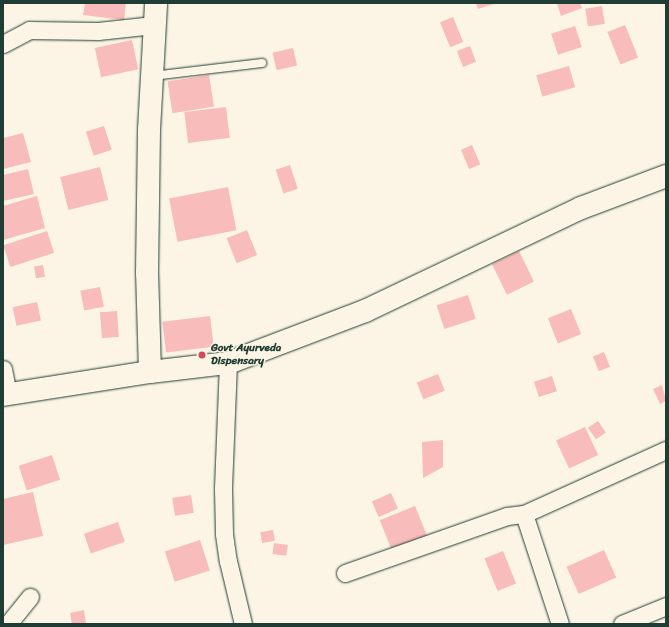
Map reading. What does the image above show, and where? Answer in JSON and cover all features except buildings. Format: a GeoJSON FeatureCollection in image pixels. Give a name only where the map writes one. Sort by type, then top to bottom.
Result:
{"type":"FeatureCollection","features":[{"type":"Feature","properties":{"kind":"street"},"geometry":{"type":"LineString","coordinates":[[150,372],[147,273],[150,77],[156,3]]}},
{"type":"Feature","properties":{"kind":"street"},"geometry":{"type":"LineString","coordinates":[[3,44],[29,30],[98,31],[154,25]]}},
{"type":"Feature","properties":{"kind":"street"},"geometry":{"type":"LineString","coordinates":[[3,370],[6,395],[150,372],[228,363],[365,311],[581,208],[666,176]]}},
{"type":"Feature","properties":{"kind":"street"},"geometry":{"type":"LineString","coordinates":[[228,363],[223,489],[224,534],[228,561],[243,624]]}},
{"type":"Feature","properties":{"kind":"street"},"geometry":{"type":"LineString","coordinates":[[345,573],[507,516],[524,514],[666,450]]}},
{"type":"Feature","properties":{"kind":"street"},"geometry":{"type":"LineString","coordinates":[[524,514],[560,624]]}},
{"type":"Feature","properties":{"kind":"street"},"geometry":{"type":"LineString","coordinates":[[8,624],[30,597]]}},
{"type":"Feature","properties":{"kind":"street"},"geometry":{"type":"LineString","coordinates":[[622,624],[666,606]]}},
{"type":"Feature","properties":{"kind":"lane"},"geometry":{"type":"LineString","coordinates":[[150,77],[262,63]]}},
{"type":"Feature","properties":{"kind":"place","name":"Govt Ayurveda Dispensary"},"geometry":{"type":"Point","coordinates":[202,355]}}]}
